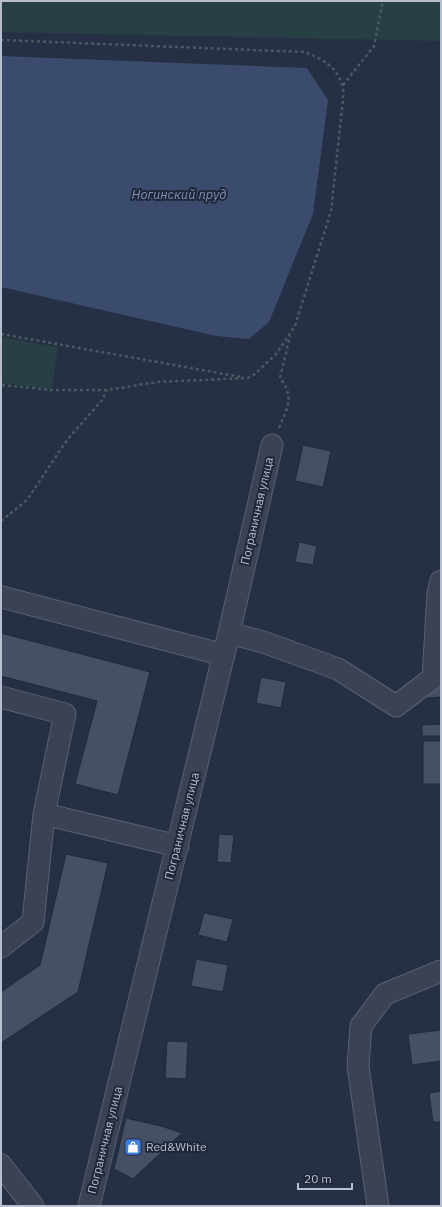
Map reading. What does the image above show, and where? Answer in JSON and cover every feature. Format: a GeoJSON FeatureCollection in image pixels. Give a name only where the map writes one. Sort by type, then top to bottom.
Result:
{"type":"FeatureCollection","features":[{"type":"Feature","properties":{"kind":"street","name":"Пограничная улица"},"geometry":{"type":"LineString","coordinates":[[89,1206],[224,655],[272,445]]}},
{"type":"Feature","properties":{"kind":"street"},"geometry":{"type":"LineString","coordinates":[[229,634],[263,642],[338,669],[396,706],[433,678],[438,593],[441,581]]}},
{"type":"Feature","properties":{"kind":"street"},"geometry":{"type":"LineString","coordinates":[[1,597],[224,655]]}},
{"type":"Feature","properties":{"kind":"street"},"geometry":{"type":"LineString","coordinates":[[1,697],[65,714],[44,814],[33,922],[1,947]]}},
{"type":"Feature","properties":{"kind":"street"},"geometry":{"type":"LineString","coordinates":[[44,814],[178,846]]}},
{"type":"Feature","properties":{"kind":"street"},"geometry":{"type":"LineString","coordinates":[[378,1206],[358,1066],[360,1026],[384,994],[441,971]]}},
{"type":"Feature","properties":{"kind":"street"},"geometry":{"type":"LineString","coordinates":[[1,1165],[33,1206]]}},
{"type":"Feature","properties":{"kind":"path"},"geometry":{"type":"LineString","coordinates":[[343,85],[374,46],[383,1]]}},
{"type":"Feature","properties":{"kind":"path"},"geometry":{"type":"LineString","coordinates":[[1,40],[305,52],[322,59],[334,70],[343,85],[343,100],[331,211],[295,326],[289,338],[280,378],[288,388],[288,406],[272,445]]}},
{"type":"Feature","properties":{"kind":"path"},"geometry":{"type":"LineString","coordinates":[[1,385],[52,390],[107,390],[157,382],[248,378],[255,374],[277,353],[295,326]]}},
{"type":"Feature","properties":{"kind":"path"},"geometry":{"type":"LineString","coordinates":[[1,334],[248,378]]}},
{"type":"Feature","properties":{"kind":"path"},"geometry":{"type":"LineString","coordinates":[[1,521],[27,500],[67,440],[102,400],[107,390]]}},
{"type":"Feature","properties":{"kind":"green space"},"geometry":{"type":"Polygon","coordinates":[[[1,1],[441,1],[441,41],[1,32],[1,1]]]}},
{"type":"Feature","properties":{"kind":"green space"},"geometry":{"type":"Polygon","coordinates":[[[1,337],[58,347],[52,389],[1,383],[1,337]]]}},
{"type":"Feature","properties":{"kind":"water","name":"Ногинский пруд"},"geometry":{"type":"Polygon","coordinates":[[[1,56],[307,68],[328,100],[313,214],[269,322],[249,339],[216,336],[1,287],[1,56]]]}},
{"type":"Feature","properties":{"kind":"building"},"geometry":{"type":"Polygon","coordinates":[[[303,445],[331,451],[323,487],[295,481],[303,445]]]}},
{"type":"Feature","properties":{"kind":"building"},"geometry":{"type":"Polygon","coordinates":[[[299,542],[317,546],[313,565],[295,562],[299,542]]]}},
{"type":"Feature","properties":{"kind":"building"},"geometry":{"type":"Polygon","coordinates":[[[1,633],[150,672],[118,795],[75,784],[97,701],[1,676],[1,633]]]}},
{"type":"Feature","properties":{"kind":"building"},"geometry":{"type":"Polygon","coordinates":[[[261,677],[286,682],[281,708],[256,703],[261,677]]]}},
{"type":"Feature","properties":{"kind":"building"},"geometry":{"type":"Polygon","coordinates":[[[426,684],[441,684],[441,697],[427,698],[426,684]]]}},
{"type":"Feature","properties":{"kind":"building"},"geometry":{"type":"Polygon","coordinates":[[[441,724],[441,736],[422,736],[422,725],[441,724]]]}},
{"type":"Feature","properties":{"kind":"building"},"geometry":{"type":"Polygon","coordinates":[[[423,741],[441,741],[441,784],[423,784],[423,741]]]}},
{"type":"Feature","properties":{"kind":"building"},"geometry":{"type":"Polygon","coordinates":[[[219,834],[234,835],[231,863],[217,862],[219,834]]]}},
{"type":"Feature","properties":{"kind":"building"},"geometry":{"type":"Polygon","coordinates":[[[66,854],[108,863],[78,992],[1,1043],[1,992],[40,965],[66,854]]]}},
{"type":"Feature","properties":{"kind":"building"},"geometry":{"type":"Polygon","coordinates":[[[204,913],[233,919],[227,942],[198,935],[204,913]]]}},
{"type":"Feature","properties":{"kind":"building"},"geometry":{"type":"Polygon","coordinates":[[[196,959],[228,965],[223,992],[191,986],[196,959]]]}},
{"type":"Feature","properties":{"kind":"building"},"geometry":{"type":"Polygon","coordinates":[[[441,1030],[441,1061],[412,1065],[408,1034],[441,1030]]]}},
{"type":"Feature","properties":{"kind":"building"},"geometry":{"type":"Polygon","coordinates":[[[167,1041],[188,1042],[186,1079],[165,1078],[167,1041]]]}},
{"type":"Feature","properties":{"kind":"building"},"geometry":{"type":"Polygon","coordinates":[[[441,1091],[441,1122],[433,1122],[429,1093],[441,1091]]]}},
{"type":"Feature","properties":{"kind":"building"},"geometry":{"type":"Polygon","coordinates":[[[126,1118],[161,1126],[182,1133],[133,1179],[114,1169],[126,1118]]]}},
{"type":"Feature","properties":{"kind":"place","name":"Red&White"},"geometry":{"type":"Point","coordinates":[133,1147]}}]}
